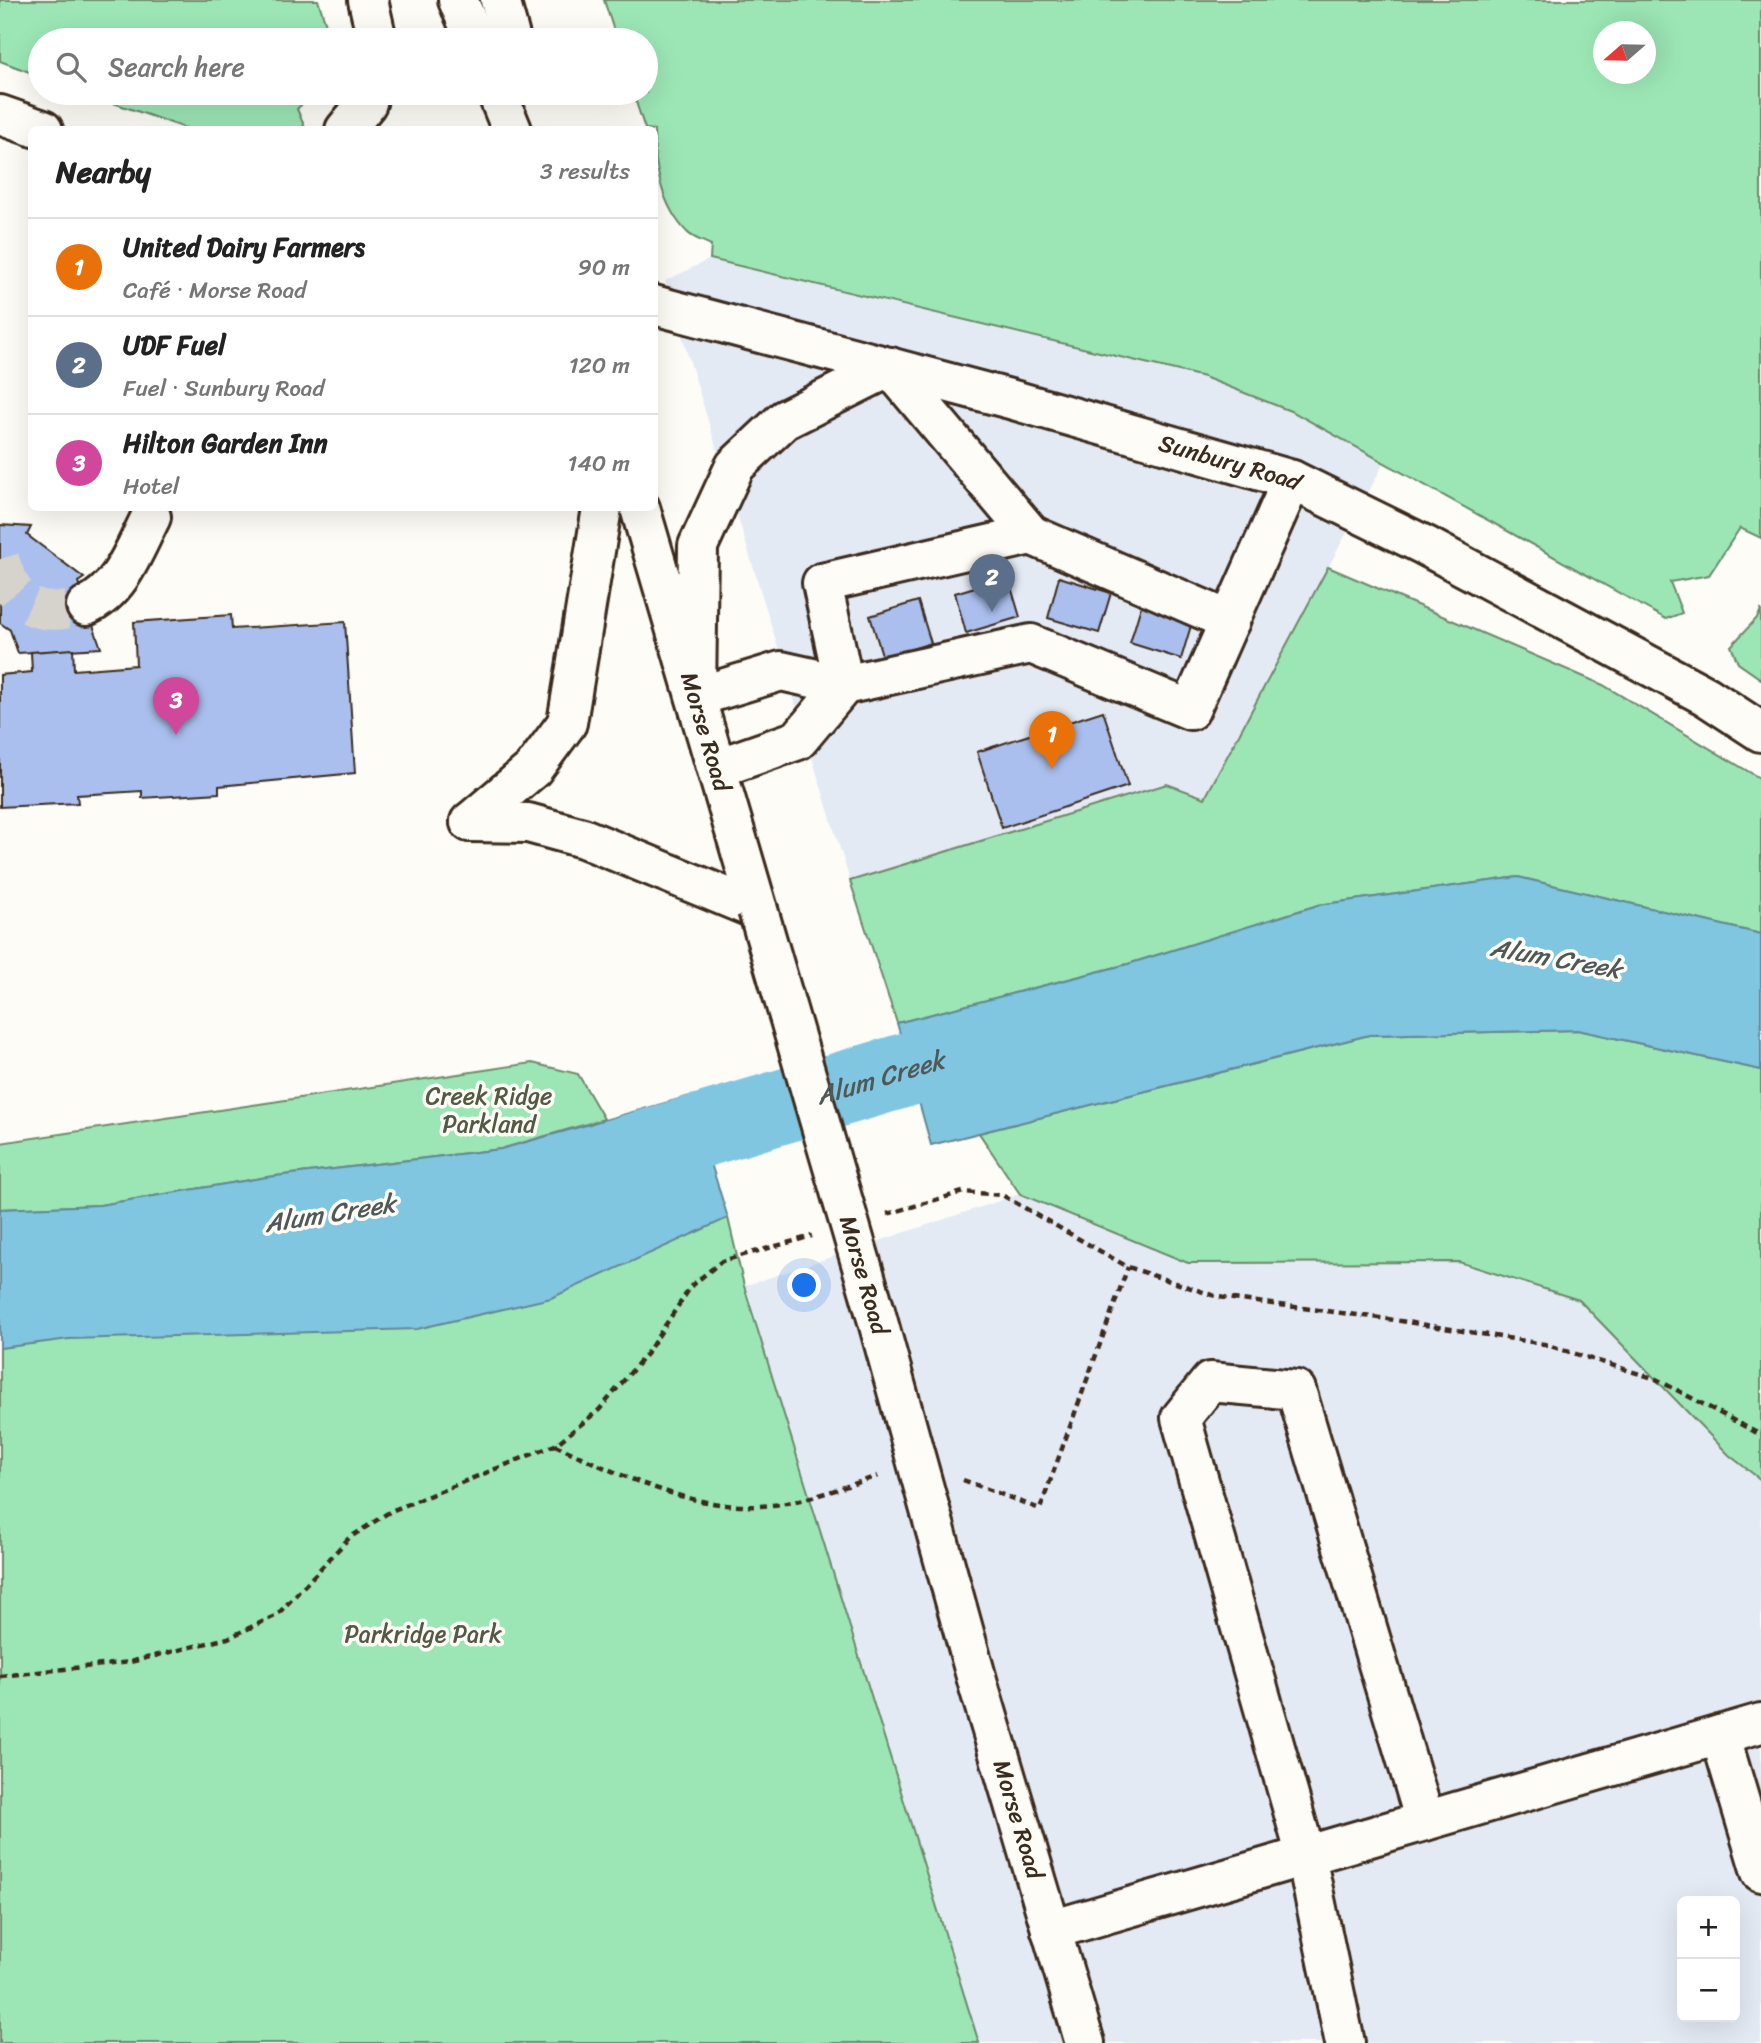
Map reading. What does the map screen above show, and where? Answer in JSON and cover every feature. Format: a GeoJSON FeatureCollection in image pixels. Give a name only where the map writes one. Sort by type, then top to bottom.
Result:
{"type":"FeatureCollection","features":[{"type":"Feature","properties":{"kind":"main road"},"geometry":{"type":"LineString","coordinates":[[368,0],[374,28]]}},
{"type":"Feature","properties":{"kind":"main road"},"geometry":{"type":"LineString","coordinates":[[458,0],[470,28]]}},
{"type":"Feature","properties":{"kind":"main road"},"geometry":{"type":"LineString","coordinates":[[500,0],[508,28]]}},
{"type":"Feature","properties":{"kind":"main road"},"geometry":{"type":"LineString","coordinates":[[348,126],[365,105]]}},
{"type":"Feature","properties":{"kind":"main road"},"geometry":{"type":"LineString","coordinates":[[502,105],[510,126]]}},
{"type":"Feature","properties":{"kind":"main road"},"geometry":{"type":"LineString","coordinates":[[528,105],[534,126]]}},
{"type":"Feature","properties":{"kind":"main road"},"geometry":{"type":"LineString","coordinates":[[0,115],[32,126]]}},
{"type":"Feature","properties":{"kind":"main road","name":"Sunbury Road"},"geometry":{"type":"LineString","coordinates":[[658,305],[890,367],[1292,481],[1424,545],[1694,689],[1761,732]]}},
{"type":"Feature","properties":{"kind":"main road"},"geometry":{"type":"LineString","coordinates":[[1230,621],[1031,535],[890,367],[784,420],[735,466],[698,546],[696,697],[781,671],[844,685],[1031,644],[1190,710],[1230,621],[1292,481]]}},
{"type":"Feature","properties":{"kind":"main road"},"geometry":{"type":"LineString","coordinates":[[602,511],[567,723],[533,769],[470,822],[528,823],[583,838],[758,910]]}},
{"type":"Feature","properties":{"kind":"main road","name":"Morse Road"},"geometry":{"type":"LineString","coordinates":[[641,511],[919,1463],[979,1688],[1085,2043]]}},
{"type":"Feature","properties":{"kind":"main road"},"geometry":{"type":"LineString","coordinates":[[86,606],[105,596],[114,585],[151,517]]}},
{"type":"Feature","properties":{"kind":"main road"},"geometry":{"type":"LineString","coordinates":[[844,685],[822,583],[1031,535]]}},
{"type":"Feature","properties":{"kind":"main road"},"geometry":{"type":"LineString","coordinates":[[718,768],[798,740],[844,685]]}},
{"type":"Feature","properties":{"kind":"main road"},"geometry":{"type":"LineString","coordinates":[[1345,2043],[1306,1856],[1181,1418],[1210,1382],[1296,1390],[1425,1821]]}},
{"type":"Feature","properties":{"kind":"main road"},"geometry":{"type":"LineString","coordinates":[[1051,1930],[1761,1723]]}},
{"type":"Feature","properties":{"kind":"main road"},"geometry":{"type":"LineString","coordinates":[[1720,1735],[1761,1872]]}},
{"type":"Feature","properties":{"kind":"path"},"geometry":{"type":"LineString","coordinates":[[555,1445],[667,1493],[732,1506],[780,1504],[919,1463],[1040,1509],[1128,1267]]}},
{"type":"Feature","properties":{"kind":"shaded area"},"geometry":{"type":"Polygon","coordinates":[[[710,259],[1204,377],[1293,411],[1384,463],[1205,798],[1167,784],[850,881],[665,281],[710,259]]]}},
{"type":"Feature","properties":{"kind":"shaded area"},"geometry":{"type":"Polygon","coordinates":[[[1020,1194],[1188,1263],[1459,1262],[1579,1300],[1729,1455],[1761,1480],[1761,2043],[979,2043],[744,1286],[1020,1194]]]}},
{"type":"Feature","properties":{"kind":"green space"},"geometry":{"type":"Polygon","coordinates":[[[0,0],[318,0],[327,28],[28,28],[28,72],[0,61],[0,0]]]}},
{"type":"Feature","properties":{"kind":"green space"},"geometry":{"type":"Polygon","coordinates":[[[604,0],[1761,0],[1761,538],[1740,528],[1709,575],[1670,582],[1682,613],[1666,619],[1293,412],[1204,377],[710,259],[711,245],[689,234],[678,222],[665,197],[658,170],[658,126],[644,126],[637,105],[658,105],[658,28],[613,28],[604,0]]]}},
{"type":"Feature","properties":{"kind":"green space"},"geometry":{"type":"Polygon","coordinates":[[[119,105],[301,105],[297,109],[304,126],[179,126],[119,105]]]}},
{"type":"Feature","properties":{"kind":"green space"},"geometry":{"type":"Polygon","coordinates":[[[1328,567],[1603,685],[1761,779],[1761,934],[1518,877],[1318,905],[1128,964],[897,1023],[850,881],[1167,784],[1205,798],[1328,567]]]}},
{"type":"Feature","properties":{"kind":"green space"},"geometry":{"type":"Polygon","coordinates":[[[1761,609],[1761,679],[1738,663],[1731,646],[1758,617],[1761,609]]]}},
{"type":"Feature","properties":{"kind":"green space"},"geometry":{"type":"Polygon","coordinates":[[[1578,1030],[1761,1070],[1761,1480],[1729,1455],[1579,1300],[1459,1262],[1188,1263],[1020,1194],[979,1133],[1369,1035],[1578,1030]]]}},
{"type":"Feature","properties":{"kind":"green space","name":"Creek Ridge Parkland"},"geometry":{"type":"Polygon","coordinates":[[[532,1063],[578,1074],[604,1119],[501,1149],[267,1177],[100,1205],[0,1209],[0,1143],[532,1063]]]}},
{"type":"Feature","properties":{"kind":"green space","name":"Parkridge Park"},"geometry":{"type":"Polygon","coordinates":[[[568,1196],[728,1218],[744,1286],[979,2043],[0,2043],[0,1288],[568,1196]]]}},
{"type":"Feature","properties":{"kind":"water"},"geometry":{"type":"Polygon","coordinates":[[[1518,877],[1761,934],[1761,1070],[1578,1030],[1369,1035],[931,1145],[897,1023],[1128,964],[1318,905],[1518,877]]]}},
{"type":"Feature","properties":{"kind":"water"},"geometry":{"type":"Polygon","coordinates":[[[690,1096],[728,1218],[551,1298],[417,1329],[69,1339],[0,1348],[0,1209],[100,1205],[267,1177],[501,1149],[690,1096]]]}},
{"type":"Feature","properties":{"kind":"building"},"geometry":{"type":"Polygon","coordinates":[[[0,525],[31,527],[27,535],[84,578],[78,582],[101,648],[18,653],[10,630],[0,623],[0,525]]]}},
{"type":"Feature","properties":{"kind":"building"},"geometry":{"type":"Polygon","coordinates":[[[1008,577],[1020,617],[966,633],[955,593],[1008,577]]]}},
{"type":"Feature","properties":{"kind":"building"},"geometry":{"type":"Polygon","coordinates":[[[1059,577],[1111,593],[1099,633],[1048,618],[1059,577]]]}},
{"type":"Feature","properties":{"kind":"building"},"geometry":{"type":"Polygon","coordinates":[[[918,601],[931,643],[883,658],[870,616],[918,601]]]}},
{"type":"Feature","properties":{"kind":"building"},"geometry":{"type":"Polygon","coordinates":[[[1142,603],[1193,619],[1181,659],[1130,643],[1142,603]]]}},
{"type":"Feature","properties":{"kind":"building"},"geometry":{"type":"Polygon","coordinates":[[[231,615],[232,629],[345,622],[355,773],[219,786],[219,793],[142,798],[142,791],[77,795],[78,803],[0,807],[0,675],[32,672],[31,652],[73,649],[74,670],[136,665],[134,622],[231,615]]]}},
{"type":"Feature","properties":{"kind":"building"},"geometry":{"type":"Polygon","coordinates":[[[1103,711],[1128,786],[1002,828],[977,752],[1103,711]]]}},
{"type":"Feature","properties":{"kind":"waterway","name":"Alum Creek"},"geometry":{"type":"LineString","coordinates":[[605,1159],[1007,1040]]}},
{"type":"Feature","properties":{"kind":"tunnel"},"geometry":{"type":"LineString","coordinates":[[0,559],[13,589],[30,606],[54,611],[86,606]]}},
{"type":"Feature","properties":{"kind":"place","name":"UDF Fuel"},"geometry":{"type":"Point","coordinates":[992,612]}},
{"type":"Feature","properties":{"kind":"place","name":"Hilton Garden Inn"},"geometry":{"type":"Point","coordinates":[176,735]}},
{"type":"Feature","properties":{"kind":"place","name":"United Dairy Farmers"},"geometry":{"type":"Point","coordinates":[1052,769]}}]}
